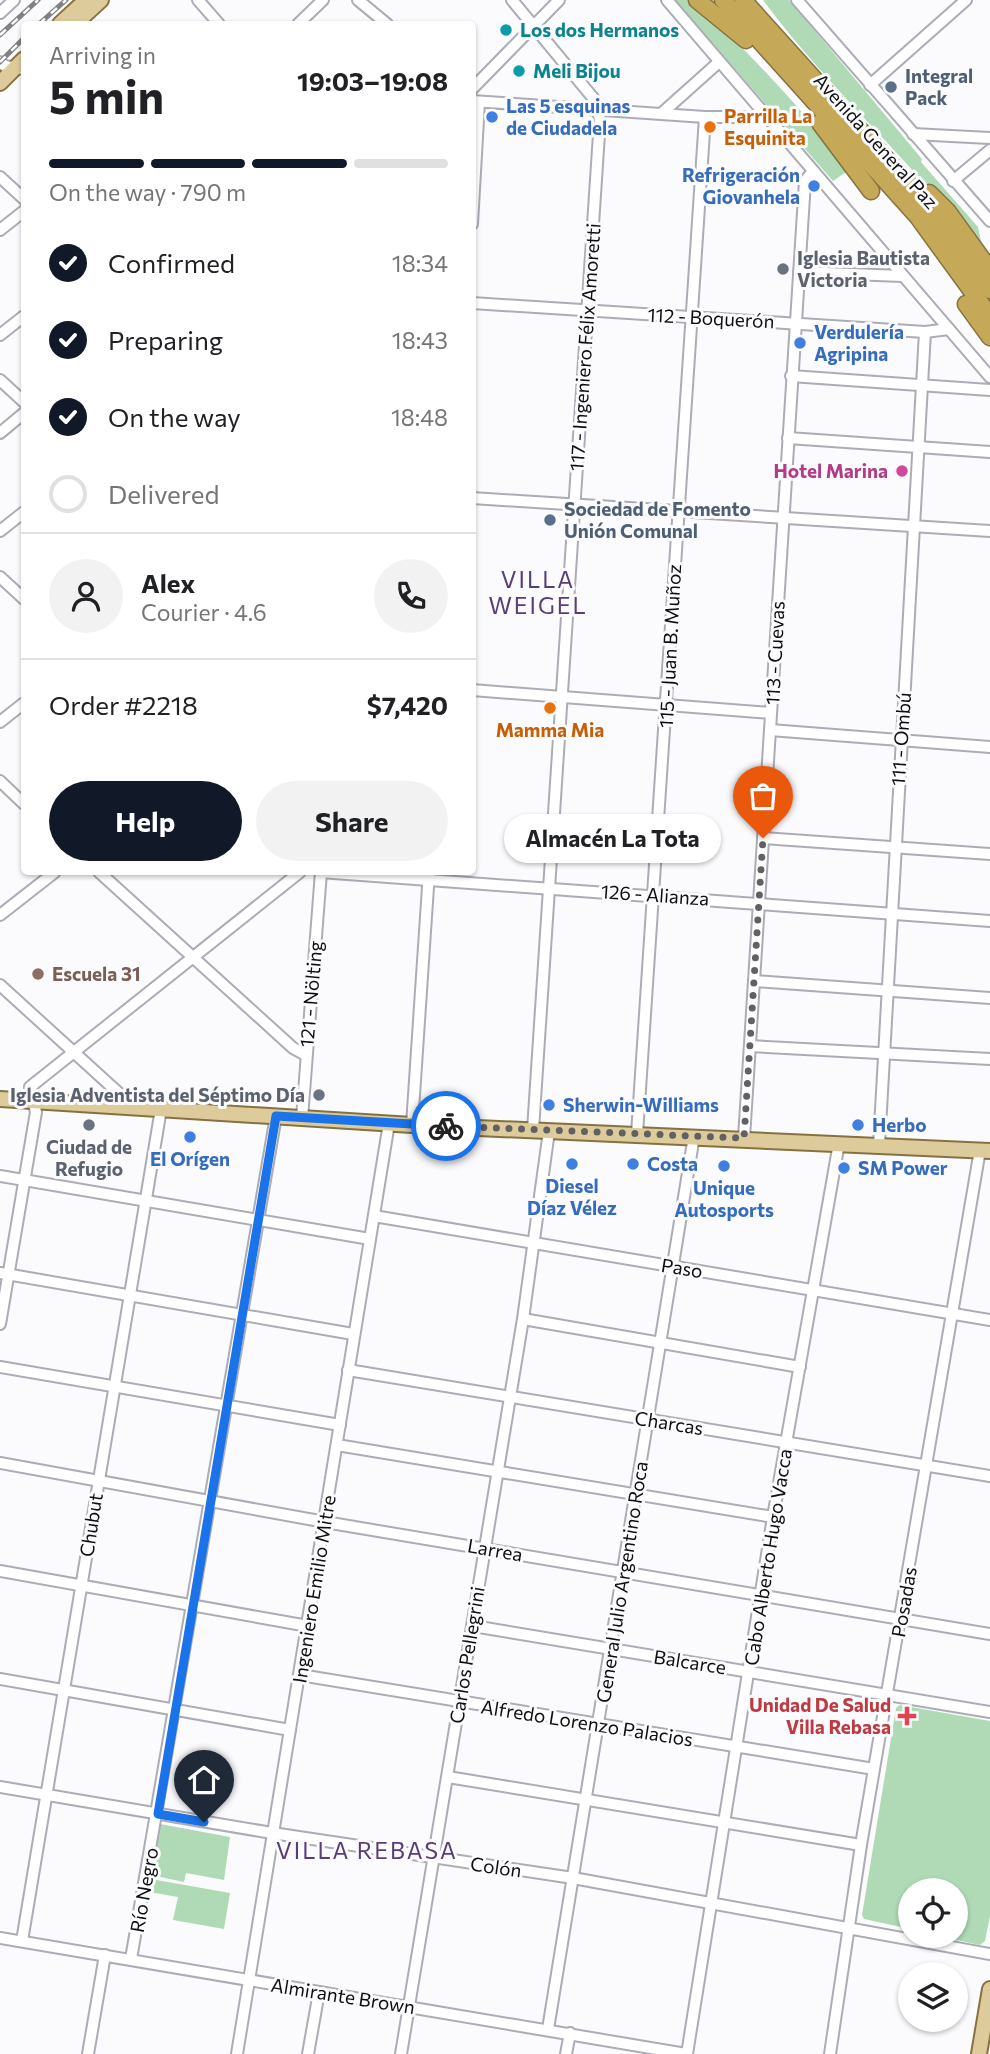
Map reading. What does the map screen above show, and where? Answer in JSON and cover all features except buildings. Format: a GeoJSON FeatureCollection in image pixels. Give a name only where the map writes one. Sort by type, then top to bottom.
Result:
{"type":"FeatureCollection","features":[{"type":"Feature","properties":{"kind":"highway"},"geometry":{"type":"LineString","coordinates":[[697,0],[805,86]]}},
{"type":"Feature","properties":{"kind":"highway","name":"Avenida General Paz"},"geometry":{"type":"LineString","coordinates":[[723,0],[805,86],[918,217],[990,316]]}},
{"type":"Feature","properties":{"kind":"highway","name":"Avenida General Paz"},"geometry":{"type":"LineString","coordinates":[[743,0],[805,86],[865,136],[932,211],[990,290]]}},
{"type":"Feature","properties":{"kind":"highway"},"geometry":{"type":"LineString","coordinates":[[757,0],[805,86],[822,127],[871,191]]}},
{"type":"Feature","properties":{"kind":"highway"},"geometry":{"type":"LineString","coordinates":[[865,136],[948,212],[990,270]]}},
{"type":"Feature","properties":{"kind":"highway"},"geometry":{"type":"LineString","coordinates":[[966,304],[990,337]]}},
{"type":"Feature","properties":{"kind":"main road"},"geometry":{"type":"LineString","coordinates":[[63,21],[86,0]]}},
{"type":"Feature","properties":{"kind":"main road"},"geometry":{"type":"LineString","coordinates":[[78,21],[101,0]]}},
{"type":"Feature","properties":{"kind":"main road"},"geometry":{"type":"LineString","coordinates":[[0,83],[21,68]]}},
{"type":"Feature","properties":{"kind":"main road"},"geometry":{"type":"LineString","coordinates":[[0,96],[21,68]]}},
{"type":"Feature","properties":{"kind":"main road"},"geometry":{"type":"LineString","coordinates":[[0,1098],[412,1125],[985,1150]]}},
{"type":"Feature","properties":{"kind":"main road"},"geometry":{"type":"LineString","coordinates":[[978,2054],[990,1989]]}},
{"type":"Feature","properties":{"kind":"street"},"geometry":{"type":"LineString","coordinates":[[0,13],[14,0]]}},
{"type":"Feature","properties":{"kind":"street"},"geometry":{"type":"LineString","coordinates":[[198,0],[216,21]]}},
{"type":"Feature","properties":{"kind":"street"},"geometry":{"type":"LineString","coordinates":[[301,21],[323,0]]}},
{"type":"Feature","properties":{"kind":"street"},"geometry":{"type":"LineString","coordinates":[[358,0],[383,21]]}},
{"type":"Feature","properties":{"kind":"street"},"geometry":{"type":"LineString","coordinates":[[512,0],[600,108]]}},
{"type":"Feature","properties":{"kind":"street"},"geometry":{"type":"LineString","coordinates":[[476,85],[536,27],[559,0]]}},
{"type":"Feature","properties":{"kind":"street"},"geometry":{"type":"LineString","coordinates":[[667,0],[990,377]]}},
{"type":"Feature","properties":{"kind":"street","name":"Avenida General Paz"},"geometry":{"type":"LineString","coordinates":[[797,0],[990,221]]}},
{"type":"Feature","properties":{"kind":"street"},"geometry":{"type":"LineString","coordinates":[[870,85],[966,0]]}},
{"type":"Feature","properties":{"kind":"street"},"geometry":{"type":"LineString","coordinates":[[0,62],[21,67]]}},
{"type":"Feature","properties":{"kind":"street"},"geometry":{"type":"LineString","coordinates":[[662,113],[719,62]]}},
{"type":"Feature","properties":{"kind":"street"},"geometry":{"type":"LineString","coordinates":[[476,99],[705,117],[766,117]]}},
{"type":"Feature","properties":{"kind":"street","name":"117 - Ingeniero Félix Amoretti"},"geometry":{"type":"LineString","coordinates":[[533,1130],[564,697],[600,108]]}},
{"type":"Feature","properties":{"kind":"street","name":"115 - Juan B. Muñoz"},"geometry":{"type":"LineString","coordinates":[[637,1134],[705,117]]}},
{"type":"Feature","properties":{"kind":"street"},"geometry":{"type":"LineString","coordinates":[[913,134],[990,138]]}},
{"type":"Feature","properties":{"kind":"street"},"geometry":{"type":"LineString","coordinates":[[953,181],[990,150]]}},
{"type":"Feature","properties":{"kind":"street","name":"113 - Cuevas"},"geometry":{"type":"LineString","coordinates":[[744,1138],[791,376],[805,181],[813,172]]}},
{"type":"Feature","properties":{"kind":"street"},"geometry":{"type":"LineString","coordinates":[[0,177],[21,196]]}},
{"type":"Feature","properties":{"kind":"street"},"geometry":{"type":"LineString","coordinates":[[0,230],[21,213]]}},
{"type":"Feature","properties":{"kind":"street"},"geometry":{"type":"LineString","coordinates":[[799,272],[902,276]]}},
{"type":"Feature","properties":{"kind":"street","name":"112 - Boquerón"},"geometry":{"type":"LineString","coordinates":[[476,303],[925,332],[949,329]]}},
{"type":"Feature","properties":{"kind":"street"},"geometry":{"type":"LineString","coordinates":[[0,335],[21,318]]}},
{"type":"Feature","properties":{"kind":"street","name":"111 - Ombú"},"geometry":{"type":"LineString","coordinates":[[879,1145],[885,990],[925,332]]}},
{"type":"Feature","properties":{"kind":"street"},"geometry":{"type":"LineString","coordinates":[[791,376],[990,390]]}},
{"type":"Feature","properties":{"kind":"street"},"geometry":{"type":"LineString","coordinates":[[0,380],[21,399]]}},
{"type":"Feature","properties":{"kind":"street"},"geometry":{"type":"LineString","coordinates":[[0,433],[21,416]]}},
{"type":"Feature","properties":{"kind":"street"},"geometry":{"type":"LineString","coordinates":[[788,439],[990,452]]}},
{"type":"Feature","properties":{"kind":"street"},"geometry":{"type":"LineString","coordinates":[[476,498],[576,502],[990,531]]}},
{"type":"Feature","properties":{"kind":"street"},"geometry":{"type":"LineString","coordinates":[[0,531],[21,514]]}},
{"type":"Feature","properties":{"kind":"street"},"geometry":{"type":"LineString","coordinates":[[0,577],[21,596]]}},
{"type":"Feature","properties":{"kind":"street"},"geometry":{"type":"LineString","coordinates":[[476,690],[771,713]]}},
{"type":"Feature","properties":{"kind":"street"},"geometry":{"type":"LineString","coordinates":[[0,722],[21,705]]}},
{"type":"Feature","properties":{"kind":"street"},"geometry":{"type":"LineString","coordinates":[[770,730],[990,747]]}},
{"type":"Feature","properties":{"kind":"street"},"geometry":{"type":"LineString","coordinates":[[0,782],[21,801]]}},
{"type":"Feature","properties":{"kind":"street"},"geometry":{"type":"LineString","coordinates":[[763,838],[990,854]]}},
{"type":"Feature","properties":{"kind":"street"},"geometry":{"type":"LineString","coordinates":[[0,915],[51,875]]}},
{"type":"Feature","properties":{"kind":"street"},"geometry":{"type":"LineString","coordinates":[[102,875],[293,1048],[306,1055]]}},
{"type":"Feature","properties":{"kind":"street"},"geometry":{"type":"LineString","coordinates":[[0,1324],[4,1274],[36,1112],[30,1087],[296,875]]}},
{"type":"Feature","properties":{"kind":"street","name":"121 - Nölting"},"geometry":{"type":"LineString","coordinates":[[302,1118],[321,875]]}},
{"type":"Feature","properties":{"kind":"street","name":"126 - Alianza"},"geometry":{"type":"LineString","coordinates":[[402,875],[990,921]]}},
{"type":"Feature","properties":{"kind":"street"},"geometry":{"type":"LineString","coordinates":[[412,1125],[429,876]]}},
{"type":"Feature","properties":{"kind":"street"},"geometry":{"type":"LineString","coordinates":[[754,981],[990,999]]}},
{"type":"Feature","properties":{"kind":"street"},"geometry":{"type":"LineString","coordinates":[[0,985],[134,1107]]}},
{"type":"Feature","properties":{"kind":"street"},"geometry":{"type":"LineString","coordinates":[[750,1046],[990,1059]]}},
{"type":"Feature","properties":{"kind":"street","name":"Chubut"},"geometry":{"type":"LineString","coordinates":[[22,1941],[161,1109]]}},
{"type":"Feature","properties":{"kind":"street","name":"Río Negro"},"geometry":{"type":"LineString","coordinates":[[131,1959],[176,1710],[276,1116]]}},
{"type":"Feature","properties":{"kind":"street","name":"Ingeniero Emilio Mitre"},"geometry":{"type":"LineString","coordinates":[[237,2054],[326,1522],[353,1334],[389,1123]]}},
{"type":"Feature","properties":{"kind":"street","name":"Carlos Pellegrini"},"geometry":{"type":"LineString","coordinates":[[401,2054],[523,1319],[549,1130]]}},
{"type":"Feature","properties":{"kind":"street","name":"General Julio Argentino Roca"},"geometry":{"type":"LineString","coordinates":[[548,2029],[694,1136]]}},
{"type":"Feature","properties":{"kind":"street","name":"Cabo Alberto Hugo Vacca"},"geometry":{"type":"LineString","coordinates":[[687,2054],[773,1517],[839,1143]]}},
{"type":"Feature","properties":{"kind":"street","name":"Posadas"},"geometry":{"type":"LineString","coordinates":[[830,2054],[874,1769],[953,1314],[985,1150]]}},
{"type":"Feature","properties":{"kind":"street"},"geometry":{"type":"LineString","coordinates":[[0,1176],[369,1240]]}},
{"type":"Feature","properties":{"kind":"street","name":"Paso"},"geometry":{"type":"LineString","coordinates":[[374,1216],[990,1320]]}},
{"type":"Feature","properties":{"kind":"street"},"geometry":{"type":"LineString","coordinates":[[4,1274],[353,1334]]}},
{"type":"Feature","properties":{"kind":"street"},"geometry":{"type":"LineString","coordinates":[[523,1319],[800,1367]]}},
{"type":"Feature","properties":{"kind":"street"},"geometry":{"type":"LineString","coordinates":[[0,1367],[340,1425]]}},
{"type":"Feature","properties":{"kind":"street","name":"Charcas"},"geometry":{"type":"LineString","coordinates":[[348,1370],[990,1476]]}},
{"type":"Feature","properties":{"kind":"street"},"geometry":{"type":"LineString","coordinates":[[337,1446],[773,1517]]}},
{"type":"Feature","properties":{"kind":"street","name":"Larrea"},"geometry":{"type":"LineString","coordinates":[[0,1463],[326,1522],[990,1634]]}},
{"type":"Feature","properties":{"kind":"street"},"geometry":{"type":"LineString","coordinates":[[0,1571],[308,1626]]}},
{"type":"Feature","properties":{"kind":"street","name":"Balcarce"},"geometry":{"type":"LineString","coordinates":[[472,1626],[990,1712]]}},
{"type":"Feature","properties":{"kind":"street","name":"Alfredo Lorenzo Palacios"},"geometry":{"type":"LineString","coordinates":[[300,1675],[874,1769]]}},
{"type":"Feature","properties":{"kind":"street"},"geometry":{"type":"LineString","coordinates":[[0,1679],[290,1730]]}},
{"type":"Feature","properties":{"kind":"street"},"geometry":{"type":"LineString","coordinates":[[448,1777],[861,1845]]}},
{"type":"Feature","properties":{"kind":"street","name":"Colón"},"geometry":{"type":"LineString","coordinates":[[0,1787],[272,1833],[573,1878],[990,1954]]}},
{"type":"Feature","properties":{"kind":"street","name":"Almirante Brown"},"geometry":{"type":"LineString","coordinates":[[0,1938],[687,2054]]}},
{"type":"Feature","properties":{"kind":"street"},"geometry":{"type":"LineString","coordinates":[[88,2054],[105,1955]]}},
{"type":"Feature","properties":{"kind":"street"},"geometry":{"type":"LineString","coordinates":[[308,2054],[320,1992]]}},
{"type":"Feature","properties":{"kind":"street"},"geometry":{"type":"LineString","coordinates":[[566,2054],[570,2033]]}},
{"type":"Feature","properties":{"kind":"green space"},"geometry":{"type":"Polygon","coordinates":[[[675,0],[691,0],[734,40],[793,103],[849,170],[833,181],[675,0]]]}},
{"type":"Feature","properties":{"kind":"green space"},"geometry":{"type":"Polygon","coordinates":[[[763,0],[789,0],[922,159],[921,162],[978,227],[984,256],[931,190],[816,66],[763,0]]]}},
{"type":"Feature","properties":{"kind":"green space"},"geometry":{"type":"Polygon","coordinates":[[[900,1705],[990,1721],[990,1916],[985,1941],[980,1945],[968,1942],[968,1878],[898,1878],[898,1926],[864,1919],[862,1915],[896,1708],[900,1705]]]}},
{"type":"Feature","properties":{"kind":"green space"},"geometry":{"type":"Polygon","coordinates":[[[160,1824],[230,1837],[224,1880],[186,1873],[184,1882],[151,1875],[160,1824]]]}},
{"type":"Feature","properties":{"kind":"green space"},"geometry":{"type":"Polygon","coordinates":[[[151,1879],[230,1893],[224,1929],[173,1920],[178,1897],[149,1892],[151,1879]]]}},
{"type":"Feature","properties":{"kind":"railway"},"geometry":{"type":"LineString","coordinates":[[0,35],[38,0]]}},
{"type":"Feature","properties":{"kind":"railway"},"geometry":{"type":"LineString","coordinates":[[42,21],[66,0]]}},
{"type":"Feature","properties":{"kind":"railway"},"geometry":{"type":"LineString","coordinates":[[0,62],[21,41]]}},
{"type":"Feature","properties":{"kind":"way so far"},"geometry":{"type":"LineString","coordinates":[[446,1126],[744,1138],[763,838]]}},
{"type":"Feature","properties":{"kind":"place","name":"Los dos Hermanos"},"geometry":{"type":"Point","coordinates":[506,30]}},
{"type":"Feature","properties":{"kind":"place","name":"Meli Bijou"},"geometry":{"type":"Point","coordinates":[519,71]}},
{"type":"Feature","properties":{"kind":"place","name":"Integral Pack"},"geometry":{"type":"Point","coordinates":[891,87]}},
{"type":"Feature","properties":{"kind":"place","name":"Las 5 esquinas de Ciudadela"},"geometry":{"type":"Point","coordinates":[492,117]}},
{"type":"Feature","properties":{"kind":"place","name":"Parrilla La Esquinita"},"geometry":{"type":"Point","coordinates":[710,127]}},
{"type":"Feature","properties":{"kind":"place","name":"Refrigeración Giovanhela"},"geometry":{"type":"Point","coordinates":[814,186]}},
{"type":"Feature","properties":{"kind":"place","name":"Iglesia Bautista Victoria"},"geometry":{"type":"Point","coordinates":[783,269]}},
{"type":"Feature","properties":{"kind":"place","name":"Verdulería Agripina"},"geometry":{"type":"Point","coordinates":[800,343]}},
{"type":"Feature","properties":{"kind":"place","name":"Hotel Marina"},"geometry":{"type":"Point","coordinates":[902,471]}},
{"type":"Feature","properties":{"kind":"place","name":"Sociedad de Fomento Unión Comunal"},"geometry":{"type":"Point","coordinates":[550,520]}},
{"type":"Feature","properties":{"kind":"place","name":"Mamma Mia"},"geometry":{"type":"Point","coordinates":[550,708]}},
{"type":"Feature","properties":{"kind":"place","name":"Almacén La Tota"},"geometry":{"type":"Point","coordinates":[763,838]}},
{"type":"Feature","properties":{"kind":"place","name":"Escuela 31"},"geometry":{"type":"Point","coordinates":[38,974]}},
{"type":"Feature","properties":{"kind":"place","name":"Iglesia Adventista del Séptimo Día"},"geometry":{"type":"Point","coordinates":[319,1095]}},
{"type":"Feature","properties":{"kind":"place","name":"Sherwin-Williams"},"geometry":{"type":"Point","coordinates":[549,1105]}},
{"type":"Feature","properties":{"kind":"place","name":"Ciudad de Refugio"},"geometry":{"type":"Point","coordinates":[89,1125]}},
{"type":"Feature","properties":{"kind":"place","name":"Herbo"},"geometry":{"type":"Point","coordinates":[858,1125]}},
{"type":"Feature","properties":{"kind":"place","name":"El Orígen"},"geometry":{"type":"Point","coordinates":[190,1137]}},
{"type":"Feature","properties":{"kind":"place","name":"Diesel Díaz Vélez"},"geometry":{"type":"Point","coordinates":[572,1164]}},
{"type":"Feature","properties":{"kind":"place","name":"Costa"},"geometry":{"type":"Point","coordinates":[633,1164]}},
{"type":"Feature","properties":{"kind":"place","name":"Unique Autosports"},"geometry":{"type":"Point","coordinates":[724,1166]}},
{"type":"Feature","properties":{"kind":"place","name":"SM Power"},"geometry":{"type":"Point","coordinates":[844,1168]}},
{"type":"Feature","properties":{"kind":"place","name":"Unidad De Salud Villa Rebasa"},"geometry":{"type":"Point","coordinates":[907,1716]}},
{"type":"Feature","properties":{"kind":"district","name":"VILLA WEIGEL"},"geometry":{"type":"Point","coordinates":[538,593]}},
{"type":"Feature","properties":{"kind":"district","name":"VILLA REBASA"},"geometry":{"type":"Point","coordinates":[367,1851]}},
{"type":"Feature","properties":{"kind":"route"},"geometry":{"type":"LineString","coordinates":[[204,1822],[158,1814],[276,1116],[446,1126]]}}]}
